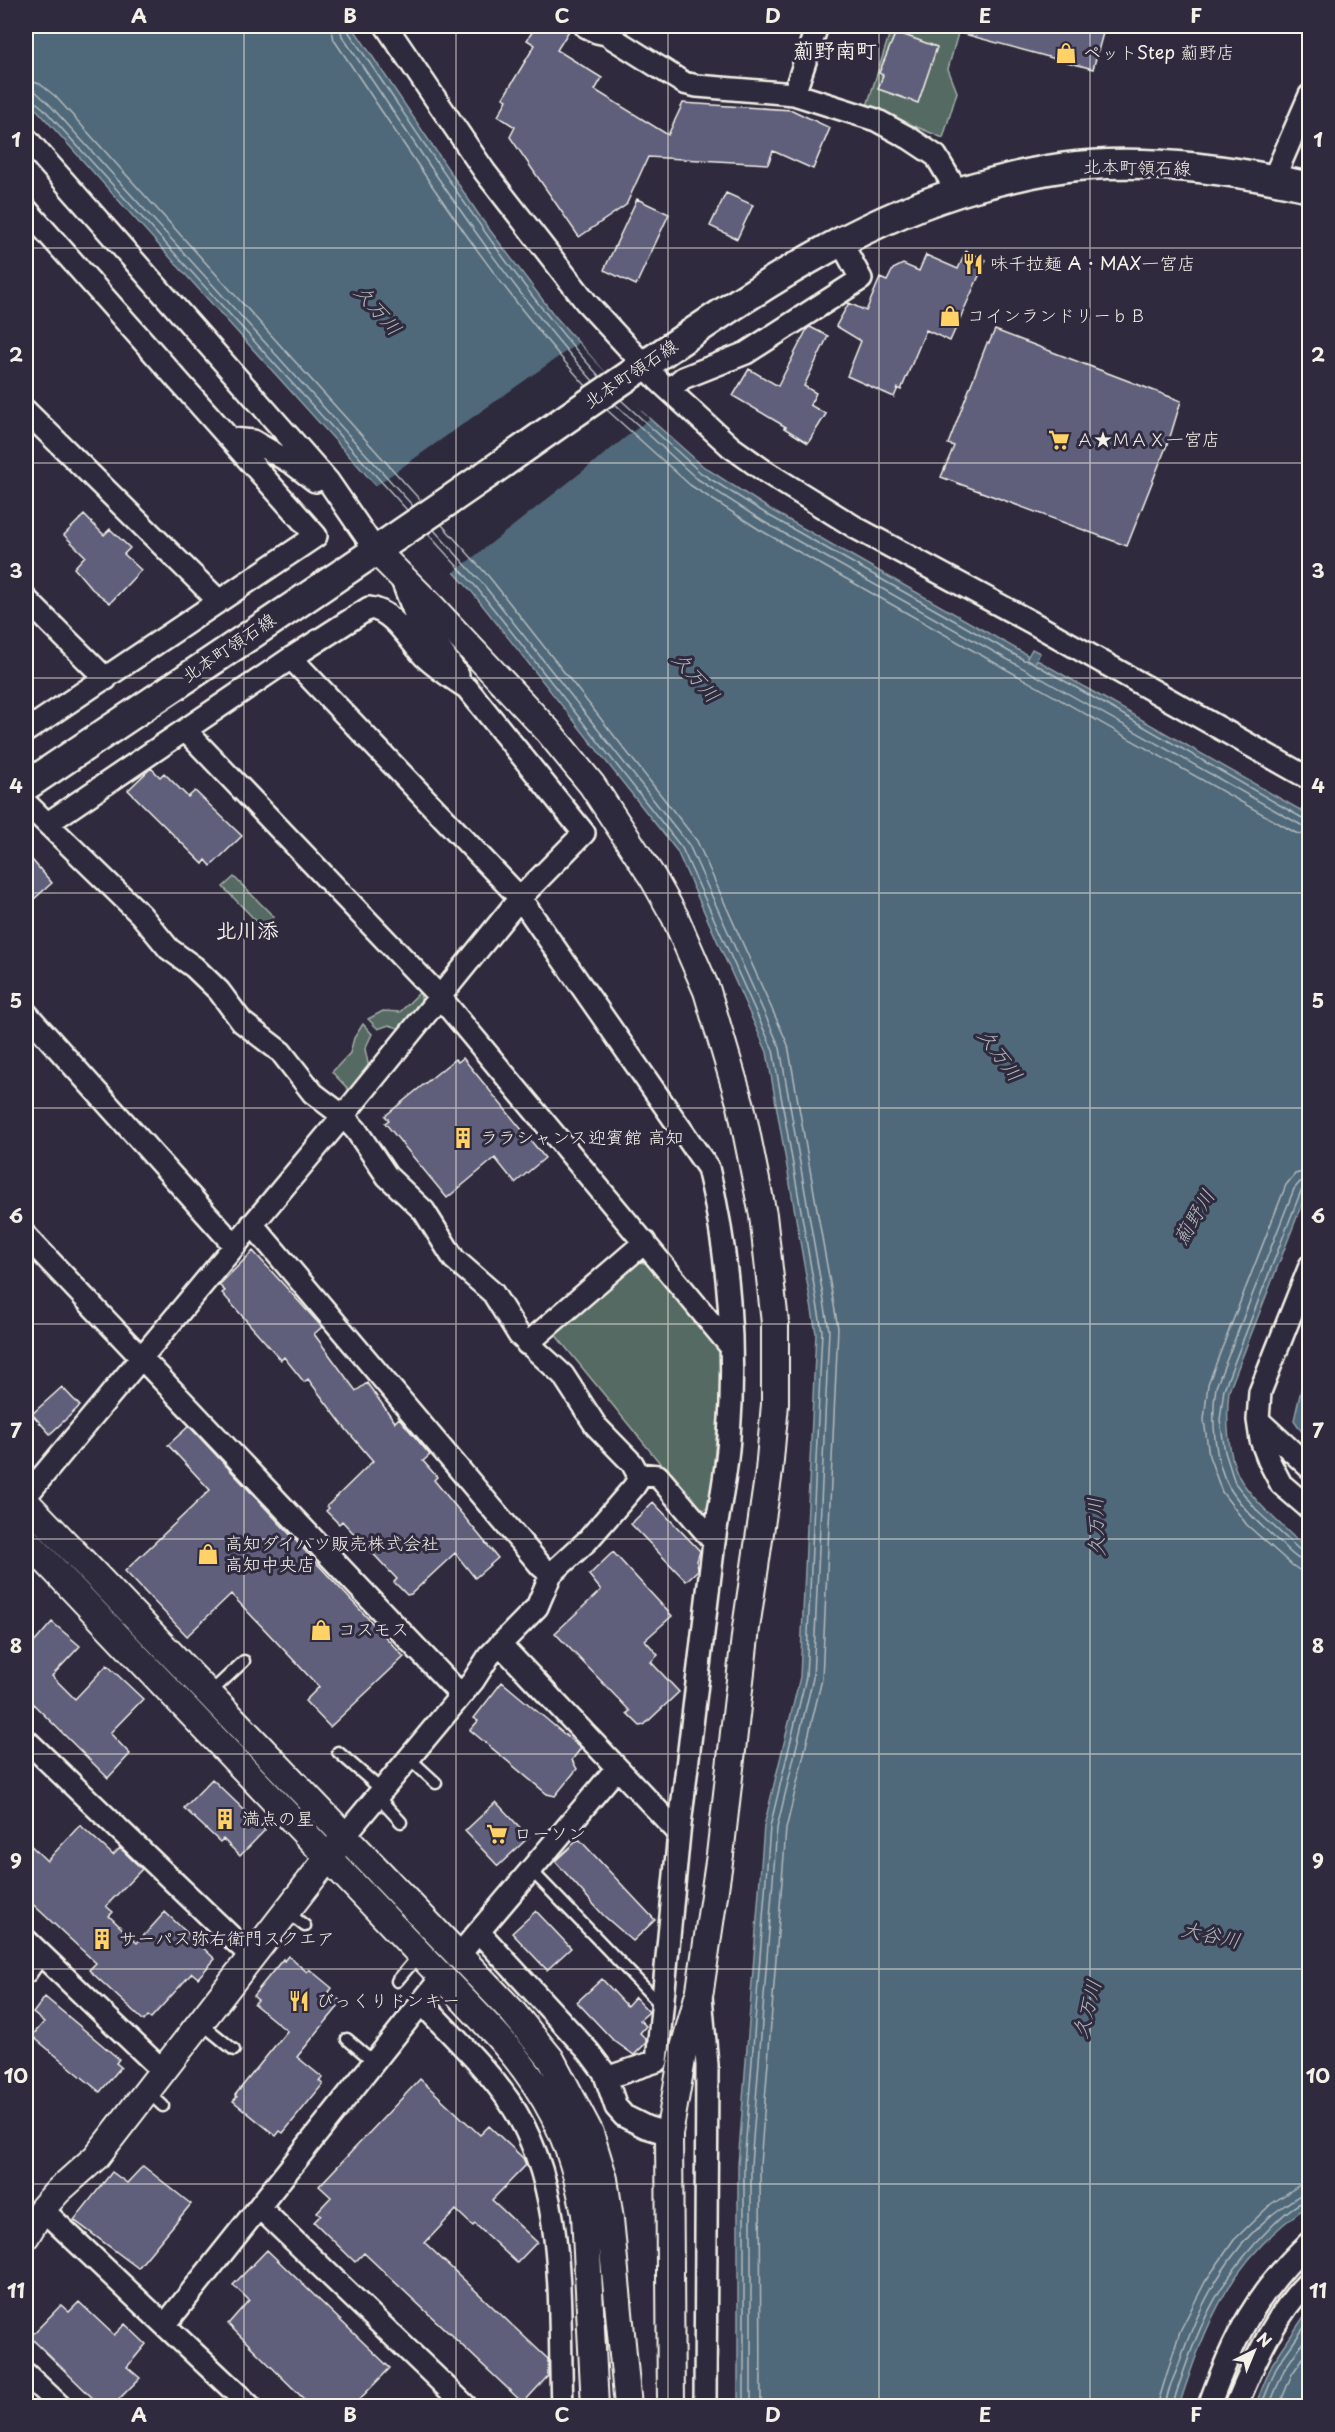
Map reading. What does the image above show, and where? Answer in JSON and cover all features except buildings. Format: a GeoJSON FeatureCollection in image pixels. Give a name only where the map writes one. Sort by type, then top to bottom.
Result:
{"type":"FeatureCollection","features":[{"type":"Feature","properties":{"kind":"main road","name":"北本町領石線"},"geometry":{"type":"LineString","coordinates":[[26,786],[382,547],[637,369],[764,285],[840,240],[958,193],[1022,177],[1091,165],[1144,165],[1212,170],[1310,187]]}},
{"type":"Feature","properties":{"kind":"street"},"geometry":{"type":"LineString","coordinates":[[386,26],[485,172],[637,369],[669,390],[731,447],[816,504],[1310,779]]}},
{"type":"Feature","properties":{"kind":"street"},"geometry":{"type":"LineString","coordinates":[[403,26],[417,56],[412,63]]}},
{"type":"Feature","properties":{"kind":"street"},"geometry":{"type":"LineString","coordinates":[[585,26],[597,32],[608,29],[684,82],[697,86],[794,94],[876,120],[936,156],[958,193]]}},
{"type":"Feature","properties":{"kind":"street"},"geometry":{"type":"LineString","coordinates":[[794,94],[817,26]]}},
{"type":"Feature","properties":{"kind":"street"},"geometry":{"type":"LineString","coordinates":[[1273,180],[1310,95]]}},
{"type":"Feature","properties":{"kind":"street"},"geometry":{"type":"LineString","coordinates":[[26,138],[328,481],[340,501]]}},
{"type":"Feature","properties":{"kind":"street"},"geometry":{"type":"LineString","coordinates":[[26,731],[316,536],[232,439],[27,213]]}},
{"type":"Feature","properties":{"kind":"street"},"geometry":{"type":"LineString","coordinates":[[669,390],[683,378],[746,353],[861,279],[840,240]]}},
{"type":"Feature","properties":{"kind":"street"},"geometry":{"type":"LineString","coordinates":[[26,411],[219,601]]}},
{"type":"Feature","properties":{"kind":"street"},"geometry":{"type":"LineString","coordinates":[[26,1496],[343,1116],[520,898],[584,832],[467,688],[415,614],[402,580],[382,547],[340,501],[293,464],[253,441],[232,439]]}},
{"type":"Feature","properties":{"kind":"street"},"geometry":{"type":"LineString","coordinates":[[402,580],[432,607],[548,731],[592,785],[627,836],[675,917],[707,991],[741,1106],[763,1215],[774,1312],[775,1404],[769,1471],[747,1628],[720,1855],[700,1990],[684,2048],[669,2134],[671,2406]]}},
{"type":"Feature","properties":{"kind":"street"},"geometry":{"type":"LineString","coordinates":[[26,599],[106,679]]}},
{"type":"Feature","properties":{"kind":"street"},"geometry":{"type":"LineString","coordinates":[[48,823],[291,658],[369,608],[378,609],[388,616],[425,657],[467,688]]}},
{"type":"Feature","properties":{"kind":"street"},"geometry":{"type":"LineString","coordinates":[[291,658],[520,898],[708,1168],[719,1212],[730,1347],[729,1438],[714,1542],[679,1833],[657,2061],[606,2078]]}},
{"type":"Feature","properties":{"kind":"street"},"geometry":{"type":"LineString","coordinates":[[186,731],[269,829],[416,983],[440,997],[730,1347]]}},
{"type":"Feature","properties":{"kind":"street"},"geometry":{"type":"LineString","coordinates":[[26,803],[141,915],[169,949],[194,967],[219,991],[242,1022],[281,1052],[313,1093],[343,1116],[356,1130],[387,1176],[424,1211],[454,1259],[493,1293],[512,1325],[527,1344],[563,1375],[596,1426],[626,1455],[638,1474],[638,1482],[588,1540],[551,1574],[537,1607],[500,1644],[410,1759],[345,1835],[328,1858],[296,1918],[251,1956],[164,2072],[155,2099],[69,2180],[42,2209],[26,2236]]}},
{"type":"Feature","properties":{"kind":"street"},"geometry":{"type":"LineString","coordinates":[[26,1016],[234,1245]]}},
{"type":"Feature","properties":{"kind":"street"},"geometry":{"type":"LineString","coordinates":[[252,1224],[541,1566],[551,1574]]}},
{"type":"Feature","properties":{"kind":"street"},"geometry":{"type":"LineString","coordinates":[[26,1236],[461,1695]]}},
{"type":"Feature","properties":{"kind":"street"},"geometry":{"type":"LineString","coordinates":[[527,1344],[645,1242]]}},
{"type":"Feature","properties":{"kind":"street"},"geometry":{"type":"LineString","coordinates":[[1310,1266],[1260,1392],[1258,1420],[1261,1440],[1281,1484],[1310,1509]]}},
{"type":"Feature","properties":{"kind":"street"},"geometry":{"type":"LineString","coordinates":[[1258,1420],[1310,1468]]}},
{"type":"Feature","properties":{"kind":"street"},"geometry":{"type":"LineString","coordinates":[[638,1474],[658,1476],[714,1542]]}},
{"type":"Feature","properties":{"kind":"street"},"geometry":{"type":"LineString","coordinates":[[26,1502],[511,2010],[551,2059],[590,2133],[604,2179],[628,2406]]}},
{"type":"Feature","properties":{"kind":"street"},"geometry":{"type":"LineString","coordinates":[[26,1540],[519,2060],[544,2094],[570,2153],[580,2186],[585,2214],[595,2406]]}},
{"type":"Feature","properties":{"kind":"street"},"geometry":{"type":"LineString","coordinates":[[500,1644],[679,1833]]}},
{"type":"Feature","properties":{"kind":"street"},"geometry":{"type":"LineString","coordinates":[[26,1740],[251,1956]]}},
{"type":"Feature","properties":{"kind":"street"},"geometry":{"type":"LineString","coordinates":[[459,1955],[485,1921],[616,1768]]}},
{"type":"Feature","properties":{"kind":"street"},"geometry":{"type":"LineString","coordinates":[[485,1921],[590,2052],[606,2078],[616,2107],[624,2116],[646,2127],[669,2134]]}},
{"type":"Feature","properties":{"kind":"street"},"geometry":{"type":"LineString","coordinates":[[26,1972],[32,1947],[164,2072]]}},
{"type":"Feature","properties":{"kind":"street"},"geometry":{"type":"LineString","coordinates":[[165,2325],[441,1978]]}},
{"type":"Feature","properties":{"kind":"street"},"geometry":{"type":"LineString","coordinates":[[700,1990],[707,2065],[705,2406]]}},
{"type":"Feature","properties":{"kind":"street"},"geometry":{"type":"LineString","coordinates":[[421,2002],[509,2101],[537,2155],[550,2201],[556,2239],[562,2406]]}},
{"type":"Feature","properties":{"kind":"street"},"geometry":{"type":"LineString","coordinates":[[259,2207],[466,2406]]}},
{"type":"Feature","properties":{"kind":"street"},"geometry":{"type":"LineString","coordinates":[[42,2209],[250,2406]]}},
{"type":"Feature","properties":{"kind":"street"},"geometry":{"type":"LineString","coordinates":[[1209,2406],[1227,2357],[1261,2295],[1285,2265],[1310,2242]]}},
{"type":"Feature","properties":{"kind":"street"},"geometry":{"type":"LineString","coordinates":[[1236,2406],[1259,2353],[1277,2321],[1310,2280]]}},
{"type":"Feature","properties":{"kind":"street"},"geometry":{"type":"LineString","coordinates":[[26,2374],[60,2406]]}},
{"type":"Feature","properties":{"kind":"lane"},"geometry":{"type":"LineString","coordinates":[[209,1693],[244,1661]]}},
{"type":"Feature","properties":{"kind":"lane"},"geometry":{"type":"LineString","coordinates":[[339,1752],[380,1794],[401,1822]]}},
{"type":"Feature","properties":{"kind":"lane"},"geometry":{"type":"LineString","coordinates":[[410,1759],[436,1783]]}},
{"type":"Feature","properties":{"kind":"lane"},"geometry":{"type":"LineString","coordinates":[[531,1870],[662,2006]]}},
{"type":"Feature","properties":{"kind":"lane"},"geometry":{"type":"LineString","coordinates":[[397,1982],[419,1955]]}},
{"type":"Feature","properties":{"kind":"lane"},"geometry":{"type":"LineString","coordinates":[[201,2023],[234,2049]]}},
{"type":"Feature","properties":{"kind":"lane"},"geometry":{"type":"LineString","coordinates":[[347,2038],[374,2062]]}},
{"type":"Feature","properties":{"kind":"green space"},"geometry":{"type":"Polygon","coordinates":[[[892,26],[960,26],[948,69],[957,92],[943,138],[867,106],[892,26]]]}},
{"type":"Feature","properties":{"kind":"green space"},"geometry":{"type":"Polygon","coordinates":[[[234,877],[274,917],[263,928],[223,887],[234,877]]]}},
{"type":"Feature","properties":{"kind":"green space"},"geometry":{"type":"Polygon","coordinates":[[[420,992],[422,1004],[401,1029],[389,1025],[378,1029],[368,1019],[383,1011],[400,1012],[420,992]]]}},
{"type":"Feature","properties":{"kind":"green space"},"geometry":{"type":"Polygon","coordinates":[[[363,1024],[372,1034],[365,1049],[369,1068],[350,1091],[332,1072],[350,1053],[354,1038],[363,1024]]]}},
{"type":"Feature","properties":{"kind":"green space"},"geometry":{"type":"Polygon","coordinates":[[[639,1262],[649,1264],[718,1348],[723,1358],[710,1508],[699,1511],[554,1333],[639,1262]]]}},
{"type":"Feature","properties":{"kind":"water"},"geometry":{"type":"Polygon","coordinates":[[[26,26],[352,26],[483,221],[554,315],[632,403],[704,467],[771,510],[1027,655],[1027,658],[1032,649],[1040,653],[1035,662],[1037,660],[1309,815],[1309,1186],[1229,1391],[1228,1413],[1233,1462],[1242,1482],[1265,1509],[1309,1551],[1309,2205],[1282,2225],[1260,2247],[1225,2293],[1200,2346],[1179,2406],[738,2406],[738,2165],[764,1826],[800,1677],[816,1333],[767,1052],[677,851],[472,592],[38,111],[26,101],[26,26]]]}},
{"type":"Feature","properties":{"kind":"water"},"geometry":{"type":"Polygon","coordinates":[[[1309,1368],[1309,1442],[1294,1420],[1309,1368]]]}},
{"type":"Feature","properties":{"kind":"water"},"geometry":{"type":"Polygon","coordinates":[[[1309,2309],[1309,2406],[1255,2406],[1272,2364],[1309,2309]]]}},
{"type":"Feature","properties":{"kind":"pier"},"geometry":{"type":"Polygon","coordinates":[[[578,343],[649,419],[452,574],[374,487],[578,343]]]}},
{"type":"Feature","properties":{"kind":"place","name":"ペットStep 薊野店"},"geometry":{"type":"Point","coordinates":[1066,53]}},
{"type":"Feature","properties":{"kind":"place","name":"味千拉麺 A・MAX一宮店"},"geometry":{"type":"Point","coordinates":[973,264]}},
{"type":"Feature","properties":{"kind":"place","name":"コインランドリーｂＢ"},"geometry":{"type":"Point","coordinates":[950,316]}},
{"type":"Feature","properties":{"kind":"place","name":"Ａ★ＭＡＸ一宮店"},"geometry":{"type":"Point","coordinates":[1059,440]}},
{"type":"Feature","properties":{"kind":"place","name":"ララシャンス迎賓館 高知"},"geometry":{"type":"Point","coordinates":[463,1138]}},
{"type":"Feature","properties":{"kind":"place","name":"高知ダイハツ販売株式会社 高知中央店"},"geometry":{"type":"Point","coordinates":[208,1554]}},
{"type":"Feature","properties":{"kind":"place","name":"コスモス"},"geometry":{"type":"Point","coordinates":[321,1630]}},
{"type":"Feature","properties":{"kind":"place","name":"満点の星"},"geometry":{"type":"Point","coordinates":[225,1819]}},
{"type":"Feature","properties":{"kind":"place","name":"ローソン"},"geometry":{"type":"Point","coordinates":[497,1834]}},
{"type":"Feature","properties":{"kind":"place","name":"サーパス弥右衛門スクエア"},"geometry":{"type":"Point","coordinates":[102,1939]}},
{"type":"Feature","properties":{"kind":"place","name":"びっくりドンキー"},"geometry":{"type":"Point","coordinates":[299,2001]}},
{"type":"Feature","properties":{"kind":"district","name":"薊野南町"},"geometry":{"type":"Point","coordinates":[835,51]}},
{"type":"Feature","properties":{"kind":"district","name":"北川添"},"geometry":{"type":"Point","coordinates":[247,931]}},
{"type":"Feature","properties":{"kind":"water label","name":"久万川"},"geometry":{"type":"Point","coordinates":[378,310]}},
{"type":"Feature","properties":{"kind":"water label","name":"久万川"},"geometry":{"type":"Point","coordinates":[696,677]}},
{"type":"Feature","properties":{"kind":"water label","name":"久万川"},"geometry":{"type":"Point","coordinates":[1000,1055]}},
{"type":"Feature","properties":{"kind":"water label","name":"薊野川"},"geometry":{"type":"Point","coordinates":[1194,1217]}},
{"type":"Feature","properties":{"kind":"water label","name":"久万川"},"geometry":{"type":"Point","coordinates":[1096,1527]}},
{"type":"Feature","properties":{"kind":"water label","name":"大谷川"},"geometry":{"type":"Point","coordinates":[1211,1935]}},
{"type":"Feature","properties":{"kind":"water label","name":"久万川"},"geometry":{"type":"Point","coordinates":[1087,2009]}}]}
